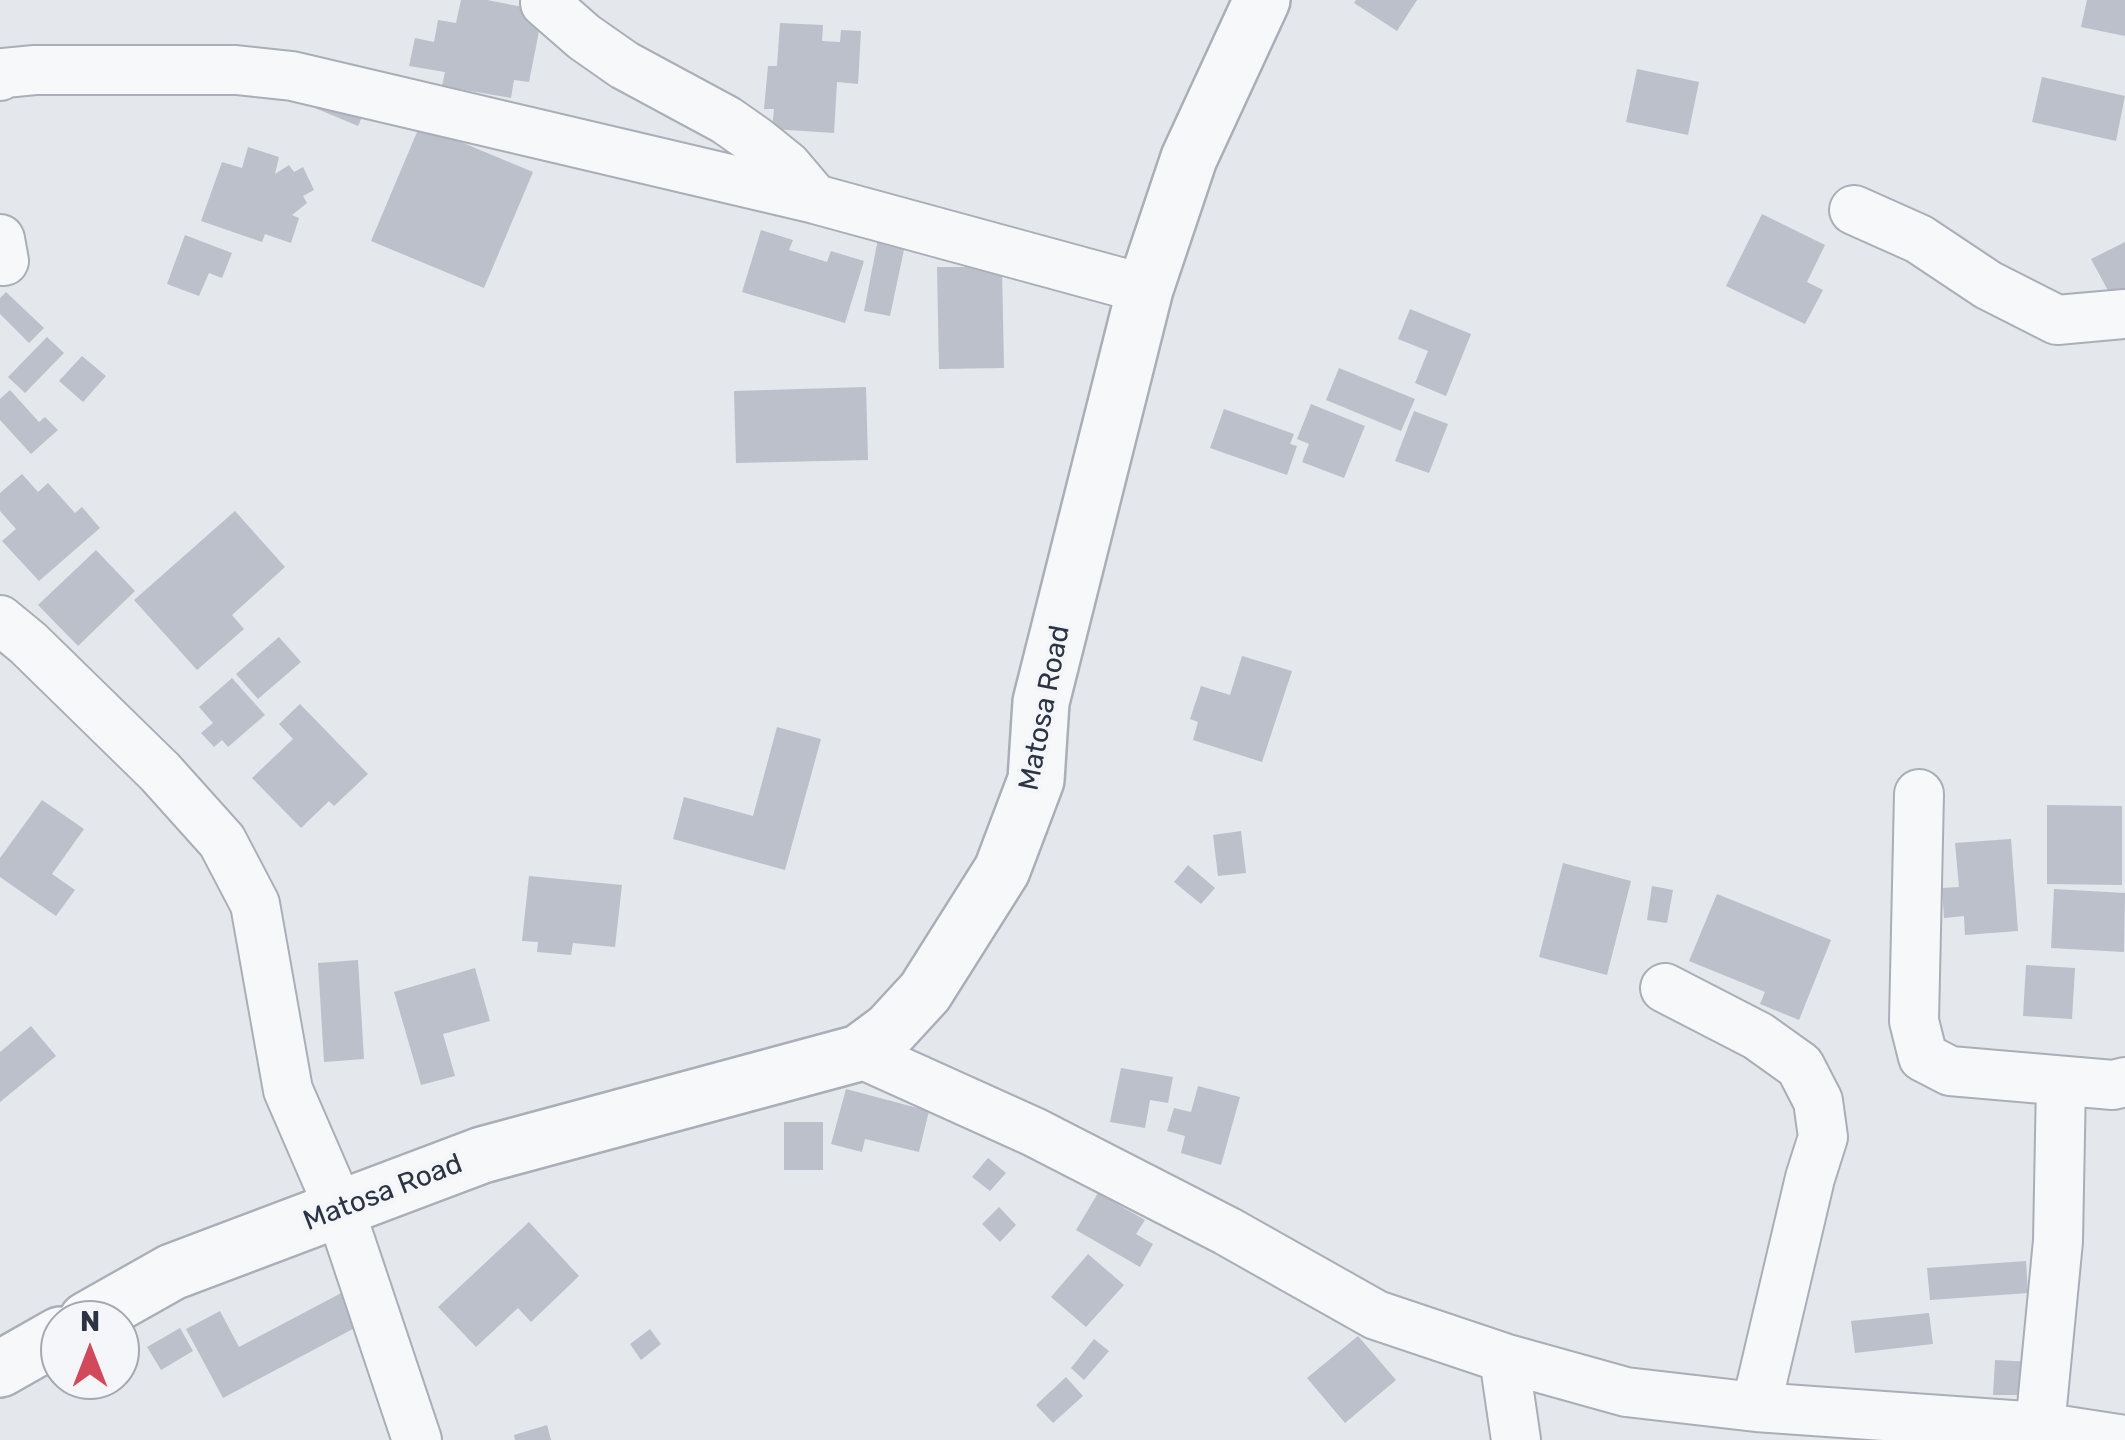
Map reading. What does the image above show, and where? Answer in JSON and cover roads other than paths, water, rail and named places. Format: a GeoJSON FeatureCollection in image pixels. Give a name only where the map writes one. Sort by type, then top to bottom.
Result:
{"type":"FeatureCollection","features":[{"type":"Feature","properties":{"kind":"street","name":"Matosa Road"},"geometry":{"type":"LineString","coordinates":[[122,1300],[172,1272],[482,1155],[859,1053],[890,1030],[924,992],[1002,870],[1036,780],[1041,702],[1145,289],[1189,158],[1262,0]]}},
{"type":"Feature","properties":{"kind":"street"},"geometry":{"type":"LineString","coordinates":[[545,3],[584,38],[624,65],[726,120],[756,141],[787,166],[816,199]]}},
{"type":"Feature","properties":{"kind":"street"},"geometry":{"type":"LineString","coordinates":[[0,76],[34,70],[236,70],[292,76],[816,199],[1145,289]]}},
{"type":"Feature","properties":{"kind":"street"},"geometry":{"type":"LineString","coordinates":[[1854,210],[1919,239],[1988,285],[2056,320],[2125,314]]}},
{"type":"Feature","properties":{"kind":"street"},"geometry":{"type":"LineString","coordinates":[[0,620],[160,772],[222,841],[255,904],[288,1090],[340,1210],[417,1440]]}},
{"type":"Feature","properties":{"kind":"street"},"geometry":{"type":"LineString","coordinates":[[1919,794],[1914,1021],[1922,1057],[1950,1071],[2113,1086],[2125,1082]]}},
{"type":"Feature","properties":{"kind":"street"},"geometry":{"type":"LineString","coordinates":[[1664,988],[1758,1036],[1800,1066],[1818,1101],[1823,1137],[1756,1407]]}},
{"type":"Feature","properties":{"kind":"street"},"geometry":{"type":"LineString","coordinates":[[859,1053],[1034,1132],[1227,1231],[1376,1315],[1504,1358],[1626,1392],[1756,1407],[2040,1427],[2125,1440]]}},
{"type":"Feature","properties":{"kind":"street"},"geometry":{"type":"LineString","coordinates":[[2040,1427],[2058,1241],[2061,1082]]}},
{"type":"Feature","properties":{"kind":"street"},"geometry":{"type":"LineString","coordinates":[[0,1369],[40,1346]]}},
{"type":"Feature","properties":{"kind":"street"},"geometry":{"type":"LineString","coordinates":[[1504,1358],[1516,1440]]}}]}
